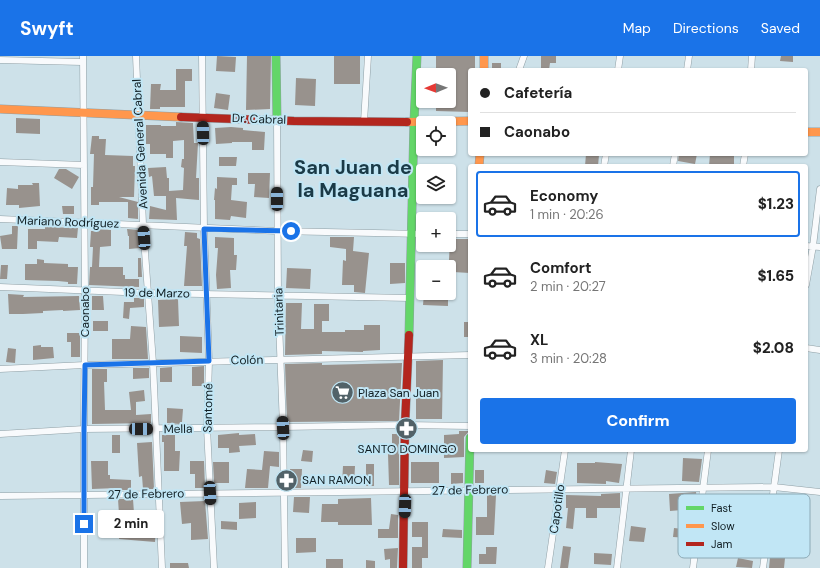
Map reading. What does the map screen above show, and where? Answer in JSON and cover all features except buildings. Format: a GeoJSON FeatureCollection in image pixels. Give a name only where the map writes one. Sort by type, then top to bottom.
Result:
{"type":"FeatureCollection","features":[{"type":"Feature","properties":{"kind":"main road","name":"Trinitaria"},"geometry":{"type":"LineString","coordinates":[[276,56],[277,120]]}},
{"type":"Feature","properties":{"kind":"main road"},"geometry":{"type":"LineString","coordinates":[[402,568],[417,56]]}},
{"type":"Feature","properties":{"kind":"main road"},"geometry":{"type":"LineString","coordinates":[[484,56],[484,68]]}},
{"type":"Feature","properties":{"kind":"main road","name":"Dr. Cabral"},"geometry":{"type":"LineString","coordinates":[[0,109],[277,120],[364,122],[468,121]]}},
{"type":"Feature","properties":{"kind":"main road"},"geometry":{"type":"LineString","coordinates":[[808,132],[820,132]]}},
{"type":"Feature","properties":{"kind":"main road"},"geometry":{"type":"LineString","coordinates":[[467,568],[469,452]]}},
{"type":"Feature","properties":{"kind":"street","name":"Avenida General Cabral"},"geometry":{"type":"LineString","coordinates":[[136,56],[143,224],[153,363],[162,568]]}},
{"type":"Feature","properties":{"kind":"street","name":"Santomé"},"geometry":{"type":"LineString","coordinates":[[202,56],[204,229],[209,361],[207,428],[214,568]]}},
{"type":"Feature","properties":{"kind":"street"},"geometry":{"type":"LineString","coordinates":[[364,122],[368,56]]}},
{"type":"Feature","properties":{"kind":"street"},"geometry":{"type":"LineString","coordinates":[[520,68],[524,56]]}},
{"type":"Feature","properties":{"kind":"street"},"geometry":{"type":"LineString","coordinates":[[618,68],[620,56]]}},
{"type":"Feature","properties":{"kind":"street"},"geometry":{"type":"LineString","coordinates":[[687,68],[689,56]]}},
{"type":"Feature","properties":{"kind":"street"},"geometry":{"type":"LineString","coordinates":[[751,68],[752,56]]}},
{"type":"Feature","properties":{"kind":"street"},"geometry":{"type":"LineString","coordinates":[[0,60],[82,59]]}},
{"type":"Feature","properties":{"kind":"street","name":"Caonabo"},"geometry":{"type":"LineString","coordinates":[[82,59],[85,223],[83,494],[84,568]]}},
{"type":"Feature","properties":{"kind":"street","name":"Trinitaria"},"geometry":{"type":"LineString","coordinates":[[277,120],[278,296],[283,428],[285,568]]}},
{"type":"Feature","properties":{"kind":"street"},"geometry":{"type":"LineString","coordinates":[[0,162],[84,165]]}},
{"type":"Feature","properties":{"kind":"street"},"geometry":{"type":"LineString","coordinates":[[808,278],[817,247],[820,189]]}},
{"type":"Feature","properties":{"kind":"street","name":"Mariano Rodríguez"},"geometry":{"type":"LineString","coordinates":[[0,219],[143,224],[204,229],[416,234]]}},
{"type":"Feature","properties":{"kind":"street"},"geometry":{"type":"LineString","coordinates":[[456,234],[468,234]]}},
{"type":"Feature","properties":{"kind":"street","name":"19 de Marzo"},"geometry":{"type":"LineString","coordinates":[[0,287],[148,293],[410,298]]}},
{"type":"Feature","properties":{"kind":"street"},"geometry":{"type":"LineString","coordinates":[[808,348],[820,350]]}},
{"type":"Feature","properties":{"kind":"street","name":"Colón"},"geometry":{"type":"LineString","coordinates":[[0,369],[209,361],[468,355]]}},
{"type":"Feature","properties":{"kind":"street","name":"Mella"},"geometry":{"type":"LineString","coordinates":[[0,434],[84,429],[283,428],[405,425],[468,426]]}},
{"type":"Feature","properties":{"kind":"street","name":"Capotillo"},"geometry":{"type":"LineString","coordinates":[[548,568],[565,452]]}},
{"type":"Feature","properties":{"kind":"street"},"geometry":{"type":"LineString","coordinates":[[617,568],[631,452]]}},
{"type":"Feature","properties":{"kind":"street"},"geometry":{"type":"LineString","coordinates":[[703,494],[708,452]]}},
{"type":"Feature","properties":{"kind":"street"},"geometry":{"type":"LineString","coordinates":[[773,494],[779,452]]}},
{"type":"Feature","properties":{"kind":"street","name":"27 de Febrero"},"geometry":{"type":"LineString","coordinates":[[0,496],[774,487],[820,492]]}},
{"type":"Feature","properties":{"kind":"street"},"geometry":{"type":"LineString","coordinates":[[693,568],[694,558]]}},
{"type":"Feature","properties":{"kind":"street"},"geometry":{"type":"LineString","coordinates":[[763,568],[764,558]]}},
{"type":"Feature","properties":{"kind":"traffic: fast"},"geometry":{"type":"LineString","coordinates":[[276,56],[277,120]]}},
{"type":"Feature","properties":{"kind":"traffic: fast"},"geometry":{"type":"LineString","coordinates":[[409,335],[417,56]]}},
{"type":"Feature","properties":{"kind":"traffic: fast"},"geometry":{"type":"LineString","coordinates":[[467,568],[470,452]]}},
{"type":"Feature","properties":{"kind":"traffic: slow"},"geometry":{"type":"LineString","coordinates":[[484,56],[484,68]]}},
{"type":"Feature","properties":{"kind":"traffic: slow"},"geometry":{"type":"LineString","coordinates":[[0,109],[181,117]]}},
{"type":"Feature","properties":{"kind":"traffic: slow"},"geometry":{"type":"LineString","coordinates":[[407,122],[468,121]]}},
{"type":"Feature","properties":{"kind":"traffic: slow"},"geometry":{"type":"LineString","coordinates":[[808,132],[820,132]]}},
{"type":"Feature","properties":{"kind":"traffic: slow"},"geometry":{"type":"LineString","coordinates":[[479,164],[480,156]]}},
{"type":"Feature","properties":{"kind":"traffic: jam"},"geometry":{"type":"LineString","coordinates":[[181,117],[294,121],[407,122]]}},
{"type":"Feature","properties":{"kind":"traffic: jam"},"geometry":{"type":"LineString","coordinates":[[403,568],[405,425],[409,335]]}},
{"type":"Feature","properties":{"kind":"place","name":"Plaza San Juan"},"geometry":{"type":"Point","coordinates":[343,393]}},
{"type":"Feature","properties":{"kind":"place","name":"SANTO DOMINGO"},"geometry":{"type":"Point","coordinates":[407,428]}},
{"type":"Feature","properties":{"kind":"place","name":"SAN RAMON"},"geometry":{"type":"Point","coordinates":[286,480]}},
{"type":"Feature","properties":{"kind":"district","name":"San Juan de la Maguana"},"geometry":{"type":"Point","coordinates":[353,178]}},
{"type":"Feature","properties":{"kind":"route"},"geometry":{"type":"LineString","coordinates":[[84,524],[85,365],[209,361],[204,229],[291,231]]}}]}
